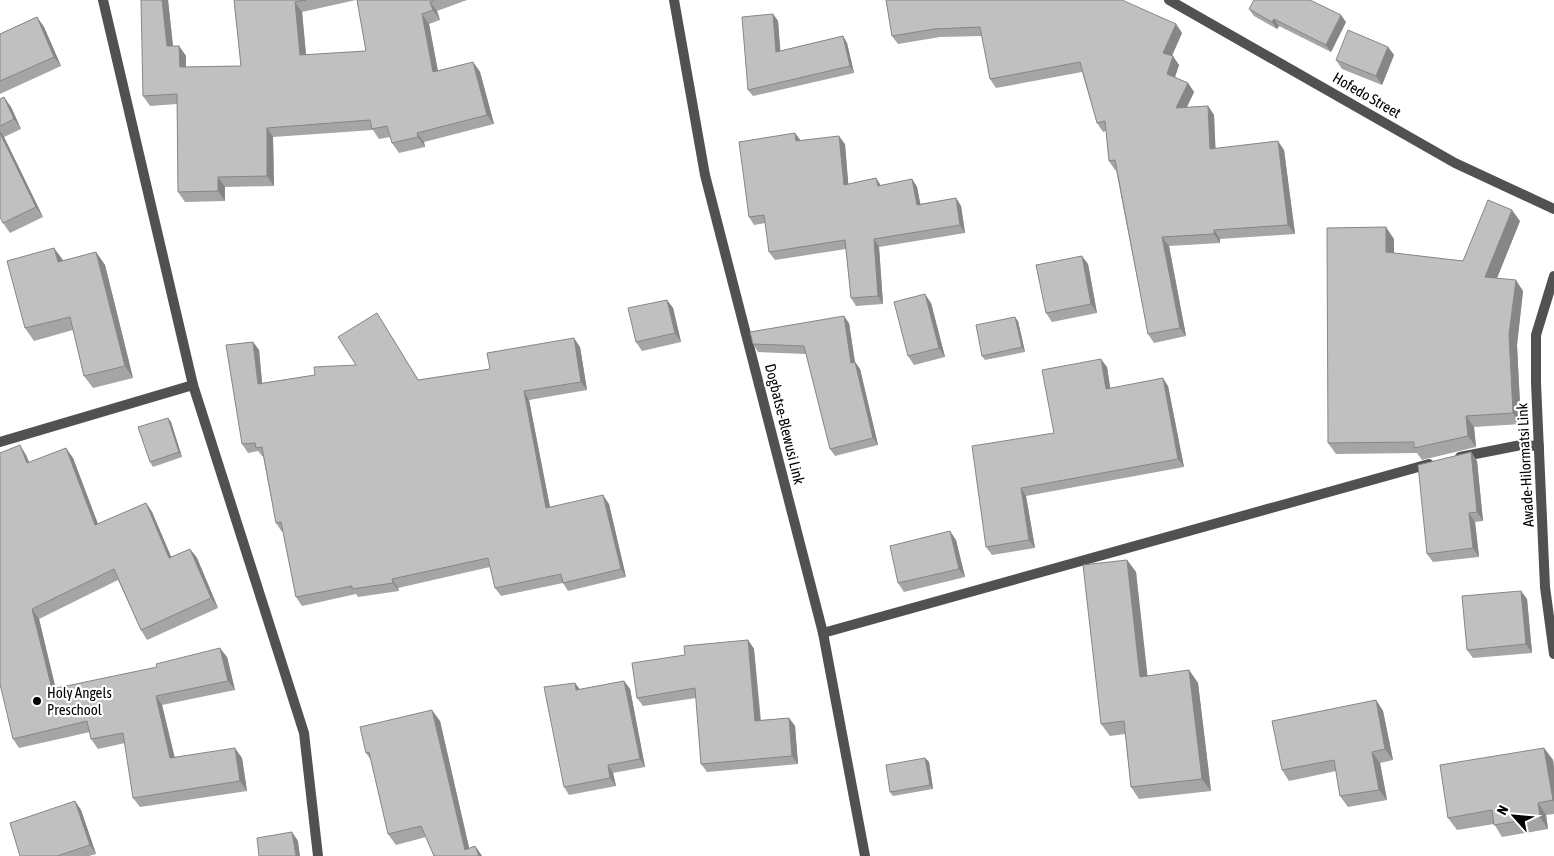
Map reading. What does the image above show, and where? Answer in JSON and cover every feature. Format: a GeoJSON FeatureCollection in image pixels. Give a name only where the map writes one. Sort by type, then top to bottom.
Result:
{"type":"FeatureCollection","features":[{"type":"Feature","properties":{"kind":"street"},"geometry":{"type":"LineString","coordinates":[[103,0],[193,385],[304,733],[318,856]]}},
{"type":"Feature","properties":{"kind":"street","name":"Dogbatse-Blewusi Link"},"geometry":{"type":"LineString","coordinates":[[674,0],[705,175],[823,633],[865,856]]}},
{"type":"Feature","properties":{"kind":"street","name":"Hofedo Street"},"geometry":{"type":"LineString","coordinates":[[1169,0],[1455,163],[1554,209]]}},
{"type":"Feature","properties":{"kind":"street","name":"Awade-Hilormatsi Link"},"geometry":{"type":"LineString","coordinates":[[1554,276],[1536,335],[1545,587],[1554,654]]}},
{"type":"Feature","properties":{"kind":"street"},"geometry":{"type":"LineString","coordinates":[[0,442],[193,385]]}},
{"type":"Feature","properties":{"kind":"street"},"geometry":{"type":"LineString","coordinates":[[823,633],[1442,461],[1521,445],[1539,446]]}},
{"type":"Feature","properties":{"kind":"building"},"geometry":{"type":"Polygon","coordinates":[[[141,0],[162,0],[167,46],[179,46],[180,67],[241,66],[234,0],[306,0],[295,2],[300,55],[366,51],[357,0],[434,0],[430,2],[433,10],[422,14],[433,72],[473,62],[487,115],[417,133],[418,137],[392,143],[387,126],[372,129],[370,120],[267,128],[267,176],[218,177],[218,191],[178,192],[177,94],[143,96],[141,0]]]}},
{"type":"Feature","properties":{"kind":"building"},"geometry":{"type":"Polygon","coordinates":[[[886,0],[1122,0],[1176,24],[1163,53],[1173,56],[1167,74],[1188,83],[1176,108],[1208,106],[1210,149],[1278,141],[1288,225],[1214,230],[1214,234],[1162,237],[1180,328],[1148,334],[1115,160],[1109,161],[1105,121],[1097,123],[1080,62],[990,79],[980,27],[934,29],[892,36],[886,0]]]}},
{"type":"Feature","properties":{"kind":"building"},"geometry":{"type":"Polygon","coordinates":[[[1254,0],[1310,0],[1341,15],[1326,45],[1274,19],[1272,22],[1249,9],[1254,0]]]}},
{"type":"Feature","properties":{"kind":"building"},"geometry":{"type":"Polygon","coordinates":[[[773,14],[776,52],[843,36],[850,66],[748,90],[742,17],[773,14]]]}},
{"type":"Feature","properties":{"kind":"building"},"geometry":{"type":"Polygon","coordinates":[[[37,17],[54,57],[0,81],[0,34],[37,17]]]}},
{"type":"Feature","properties":{"kind":"building"},"geometry":{"type":"Polygon","coordinates":[[[1348,30],[1388,47],[1376,76],[1336,60],[1348,30]]]}},
{"type":"Feature","properties":{"kind":"building"},"geometry":{"type":"Polygon","coordinates":[[[4,97],[14,119],[0,126],[0,99],[4,97]]]}},
{"type":"Feature","properties":{"kind":"building"},"geometry":{"type":"Polygon","coordinates":[[[0,133],[36,207],[3,223],[0,217],[0,133]]]}},
{"type":"Feature","properties":{"kind":"building"},"geometry":{"type":"Polygon","coordinates":[[[795,133],[796,141],[839,136],[844,185],[876,178],[878,186],[912,179],[917,205],[956,198],[960,225],[874,239],[878,296],[851,298],[845,240],[769,252],[764,215],[749,217],[739,142],[795,133]]]}},
{"type":"Feature","properties":{"kind":"building"},"geometry":{"type":"Polygon","coordinates":[[[1488,200],[1512,210],[1485,277],[1516,280],[1509,334],[1513,413],[1466,416],[1468,436],[1414,448],[1414,442],[1328,443],[1327,228],[1386,227],[1386,252],[1463,261],[1488,200]]]}},
{"type":"Feature","properties":{"kind":"building"},"geometry":{"type":"Polygon","coordinates":[[[54,248],[58,262],[96,252],[125,366],[84,376],[70,317],[25,328],[7,261],[54,248]]]}},
{"type":"Feature","properties":{"kind":"building"},"geometry":{"type":"Polygon","coordinates":[[[1082,256],[1091,304],[1046,313],[1036,265],[1082,256]]]}},
{"type":"Feature","properties":{"kind":"building"},"geometry":{"type":"Polygon","coordinates":[[[925,294],[939,348],[908,356],[894,302],[925,294]]]}},
{"type":"Feature","properties":{"kind":"building"},"geometry":{"type":"Polygon","coordinates":[[[667,300],[675,333],[636,342],[628,308],[667,300]]]}},
{"type":"Feature","properties":{"kind":"building"},"geometry":{"type":"Polygon","coordinates":[[[377,313],[418,380],[490,369],[487,353],[574,338],[581,382],[524,391],[546,508],[603,495],[621,569],[563,583],[561,574],[495,588],[488,558],[392,579],[393,583],[352,589],[352,586],[296,597],[281,522],[276,523],[262,447],[256,448],[255,443],[242,444],[226,345],[253,342],[258,384],[315,375],[314,367],[356,365],[338,337],[377,313]]]}},
{"type":"Feature","properties":{"kind":"building"},"geometry":{"type":"Polygon","coordinates":[[[844,316],[851,363],[855,362],[873,438],[830,449],[804,346],[753,344],[750,332],[844,316]]]}},
{"type":"Feature","properties":{"kind":"building"},"geometry":{"type":"Polygon","coordinates":[[[1015,317],[1022,347],[982,356],[976,325],[1015,317]]]}},
{"type":"Feature","properties":{"kind":"building"},"geometry":{"type":"Polygon","coordinates":[[[1101,359],[1106,389],[1163,378],[1178,459],[1021,488],[1029,540],[986,547],[972,446],[1054,433],[1042,370],[1101,359]]]}},
{"type":"Feature","properties":{"kind":"building"},"geometry":{"type":"Polygon","coordinates":[[[168,418],[179,452],[150,462],[138,427],[168,418]]]}},
{"type":"Feature","properties":{"kind":"building"},"geometry":{"type":"Polygon","coordinates":[[[20,445],[27,463],[66,448],[95,525],[146,503],[169,558],[190,549],[211,598],[141,630],[114,569],[32,609],[52,689],[157,667],[156,664],[220,648],[228,681],[156,696],[170,758],[235,748],[240,781],[133,798],[123,733],[91,739],[87,721],[13,739],[0,684],[0,453],[20,445]]]}},
{"type":"Feature","properties":{"kind":"building"},"geometry":{"type":"Polygon","coordinates":[[[1471,452],[1477,512],[1469,513],[1473,548],[1427,554],[1418,465],[1471,452]]]}},
{"type":"Feature","properties":{"kind":"building"},"geometry":{"type":"Polygon","coordinates":[[[950,531],[959,569],[898,583],[890,546],[950,531]]]}},
{"type":"Feature","properties":{"kind":"building"},"geometry":{"type":"Polygon","coordinates":[[[1127,560],[1140,677],[1189,670],[1202,779],[1131,787],[1124,721],[1101,724],[1083,565],[1127,560]]]}},
{"type":"Feature","properties":{"kind":"building"},"geometry":{"type":"Polygon","coordinates":[[[1521,591],[1526,644],[1467,650],[1462,596],[1521,591]]]}},
{"type":"Feature","properties":{"kind":"building"},"geometry":{"type":"Polygon","coordinates":[[[748,640],[755,721],[789,718],[792,756],[701,764],[695,688],[637,698],[632,663],[685,655],[684,646],[748,640]]]}},
{"type":"Feature","properties":{"kind":"building"},"geometry":{"type":"Polygon","coordinates":[[[624,681],[640,759],[608,765],[610,778],[564,787],[544,687],[575,683],[576,690],[624,681]]]}},
{"type":"Feature","properties":{"kind":"building"},"geometry":{"type":"Polygon","coordinates":[[[1376,700],[1385,749],[1372,752],[1379,790],[1340,796],[1334,760],[1282,770],[1272,721],[1376,700]]]}},
{"type":"Feature","properties":{"kind":"building"},"geometry":{"type":"Polygon","coordinates":[[[432,710],[465,850],[475,846],[479,856],[434,856],[421,826],[388,834],[369,752],[366,753],[360,727],[432,710]]]}},
{"type":"Feature","properties":{"kind":"building"},"geometry":{"type":"Polygon","coordinates":[[[1544,748],[1553,800],[1538,803],[1540,817],[1494,825],[1492,810],[1448,818],[1440,765],[1544,748]]]}},
{"type":"Feature","properties":{"kind":"building"},"geometry":{"type":"Polygon","coordinates":[[[925,758],[930,785],[890,792],[886,765],[925,758]]]}},
{"type":"Feature","properties":{"kind":"building"},"geometry":{"type":"Polygon","coordinates":[[[75,801],[90,845],[57,856],[20,856],[10,823],[75,801]]]}},
{"type":"Feature","properties":{"kind":"building"},"geometry":{"type":"Polygon","coordinates":[[[292,832],[296,856],[259,856],[257,838],[292,832]]]}},
{"type":"Feature","properties":{"kind":"place","name":"Holy Angels Preschool"},"geometry":{"type":"Point","coordinates":[37,701]}}]}
